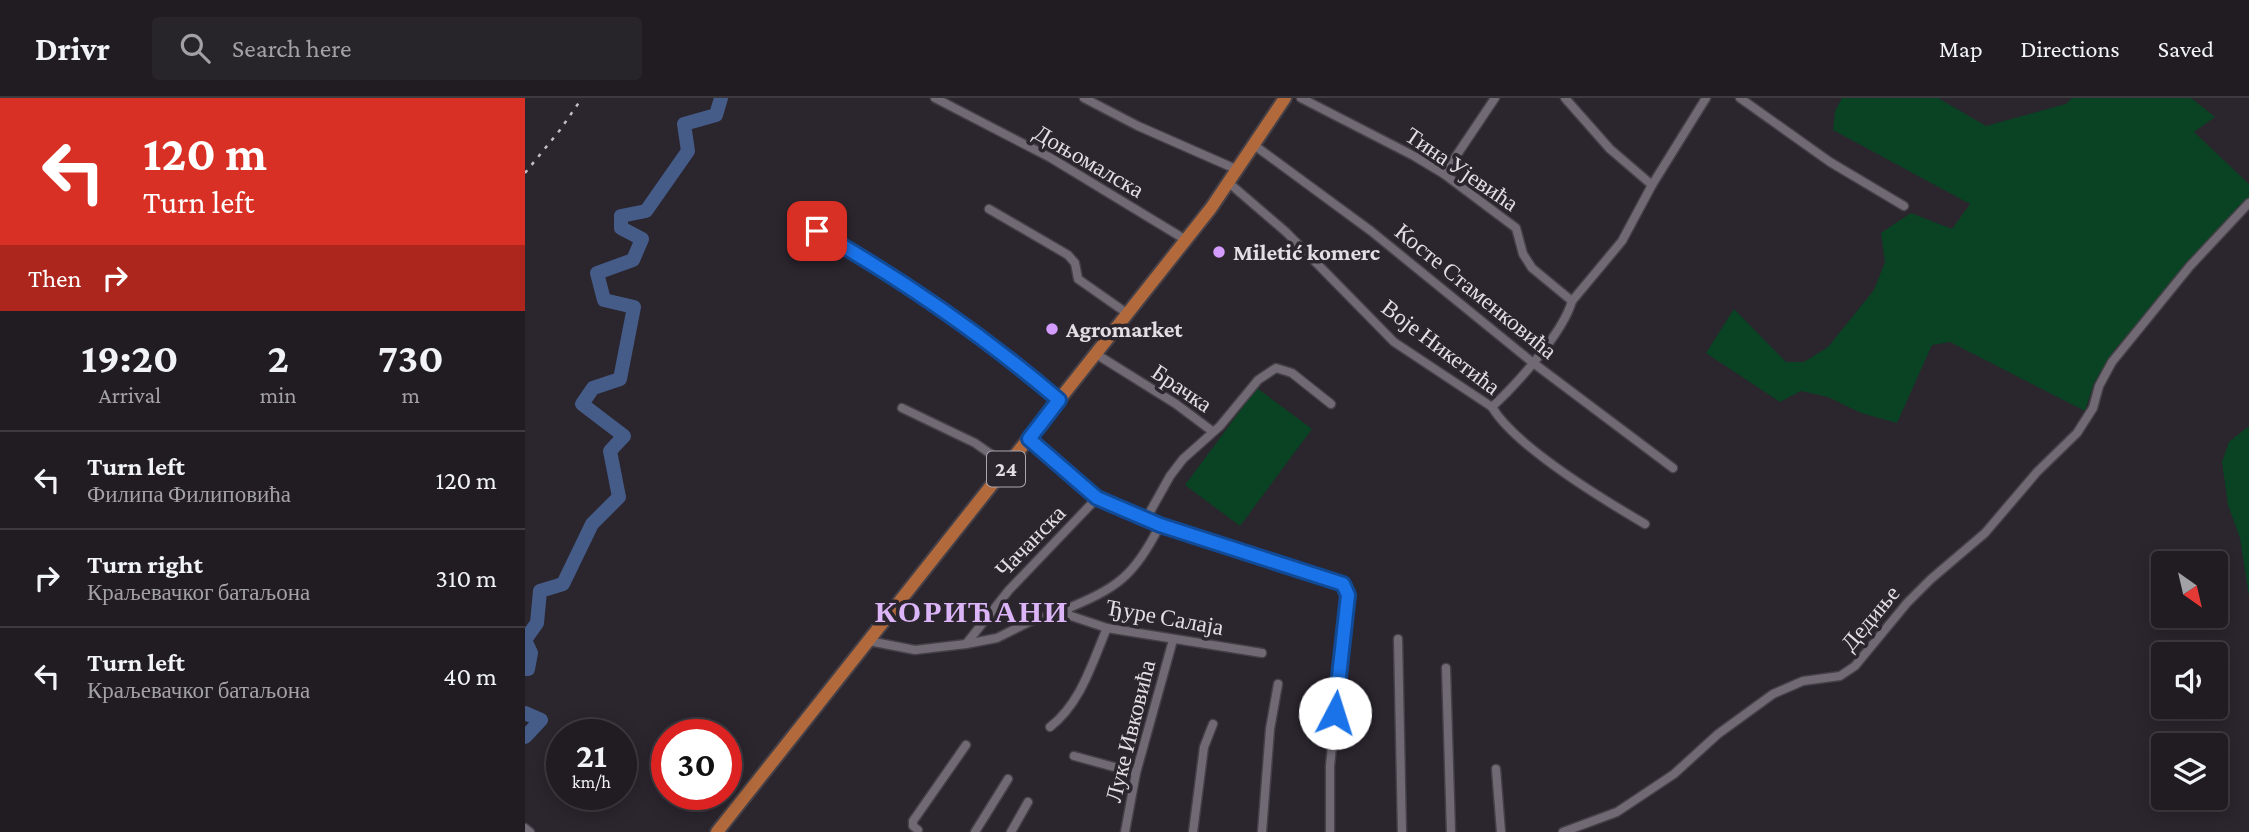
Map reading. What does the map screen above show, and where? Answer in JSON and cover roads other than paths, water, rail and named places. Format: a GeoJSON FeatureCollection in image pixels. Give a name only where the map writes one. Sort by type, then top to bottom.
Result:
{"type":"FeatureCollection","features":[{"type":"Feature","properties":{"kind":"main road","name":"24"},"geometry":{"type":"LineString","coordinates":[[717,832],[1186,240],[1229,183],[1285,98]]}},
{"type":"Feature","properties":{"kind":"street","name":"Доњомалска"},"geometry":{"type":"LineString","coordinates":[[935,98],[1051,158],[1186,240]]}},
{"type":"Feature","properties":{"kind":"street"},"geometry":{"type":"LineString","coordinates":[[1084,98],[1138,126],[1238,170]]}},
{"type":"Feature","properties":{"kind":"street","name":"Тина Ујевића"},"geometry":{"type":"LineString","coordinates":[[1301,98],[1444,174],[1516,228],[1523,254],[1532,268],[1545,282],[1572,301]]}},
{"type":"Feature","properties":{"kind":"street"},"geometry":{"type":"LineString","coordinates":[[1444,174],[1495,98]]}},
{"type":"Feature","properties":{"kind":"street"},"geometry":{"type":"LineString","coordinates":[[1565,98],[1610,149],[1652,186]]}},
{"type":"Feature","properties":{"kind":"street"},"geometry":{"type":"LineString","coordinates":[[1492,407],[1510,391],[1569,312],[1572,301],[1622,241],[1706,98]]}},
{"type":"Feature","properties":{"kind":"street"},"geometry":{"type":"LineString","coordinates":[[1740,98],[1830,162],[1904,206]]}},
{"type":"Feature","properties":{"kind":"street","name":"Косте Стаменковића"},"geometry":{"type":"LineString","coordinates":[[1254,145],[1371,231],[1532,362],[1673,468]]}},
{"type":"Feature","properties":{"kind":"street","name":"Воје Никетића"},"geometry":{"type":"LineString","coordinates":[[1229,183],[1286,232],[1394,342],[1492,407],[1500,421],[1522,439],[1608,502],[1645,524]]}},
{"type":"Feature","properties":{"kind":"street","name":"Дедиње"},"geometry":{"type":"LineString","coordinates":[[1563,832],[1617,812],[1674,774],[1718,734],[1773,694],[1803,681],[1840,676],[1851,669],[1920,589],[1985,533],[2038,472],[2077,433],[2093,408],[2106,369],[2190,266],[2249,203]]}},
{"type":"Feature","properties":{"kind":"street"},"geometry":{"type":"LineString","coordinates":[[989,209],[1072,258],[1078,279],[1128,314]]}},
{"type":"Feature","properties":{"kind":"street"},"geometry":{"type":"LineString","coordinates":[[817,231],[936,305],[1005,355],[1059,400]]}},
{"type":"Feature","properties":{"kind":"street","name":"Брачка"},"geometry":{"type":"LineString","coordinates":[[1096,354],[1176,404],[1212,431]]}},
{"type":"Feature","properties":{"kind":"street"},"geometry":{"type":"LineString","coordinates":[[1146,519],[1170,476],[1212,431],[1220,426],[1258,380],[1276,368],[1292,373],[1331,404]]}},
{"type":"Feature","properties":{"kind":"street"},"geometry":{"type":"LineString","coordinates":[[902,408],[975,443],[1008,466]]}},
{"type":"Feature","properties":{"kind":"street"},"geometry":{"type":"LineString","coordinates":[[1029,439],[1097,498],[1160,525],[1343,584],[1348,595],[1331,766],[1330,832]]}},
{"type":"Feature","properties":{"kind":"street","name":"Чачанска"},"geometry":{"type":"LineString","coordinates":[[966,645],[1009,590],[1097,498]]}},
{"type":"Feature","properties":{"kind":"street","name":"Ђуре Салаја"},"geometry":{"type":"LineString","coordinates":[[869,641],[915,650],[966,645],[997,638],[1029,622],[1094,597],[1130,574],[1148,550],[1160,525]]}},
{"type":"Feature","properties":{"kind":"street","name":"Ђуре Салаја"},"geometry":{"type":"LineString","coordinates":[[1064,610],[1071,616],[1107,628],[1262,653]]}},
{"type":"Feature","properties":{"kind":"street"},"geometry":{"type":"LineString","coordinates":[[1050,727],[1064,716],[1075,700],[1107,628]]}},
{"type":"Feature","properties":{"kind":"street"},"geometry":{"type":"LineString","coordinates":[[1398,639],[1402,832]]}},
{"type":"Feature","properties":{"kind":"street","name":"Луке Ивковића"},"geometry":{"type":"LineString","coordinates":[[1125,832],[1136,772],[1173,640]]}},
{"type":"Feature","properties":{"kind":"street"},"geometry":{"type":"LineString","coordinates":[[1446,668],[1451,832]]}},
{"type":"Feature","properties":{"kind":"street"},"geometry":{"type":"LineString","coordinates":[[1262,832],[1271,729],[1278,684]]}},
{"type":"Feature","properties":{"kind":"street"},"geometry":{"type":"LineString","coordinates":[[1193,832],[1204,747],[1213,724]]}},
{"type":"Feature","properties":{"kind":"street"},"geometry":{"type":"LineString","coordinates":[[920,831],[913,826],[913,821],[966,745]]}},
{"type":"Feature","properties":{"kind":"street"},"geometry":{"type":"LineString","coordinates":[[1074,757],[1136,772]]}},
{"type":"Feature","properties":{"kind":"street"},"geometry":{"type":"LineString","coordinates":[[1496,769],[1501,832]]}},
{"type":"Feature","properties":{"kind":"street"},"geometry":{"type":"LineString","coordinates":[[975,832],[1007,779]]}},
{"type":"Feature","properties":{"kind":"street"},"geometry":{"type":"LineString","coordinates":[[1011,832],[1028,802]]}},
{"type":"Feature","properties":{"kind":"street"},"geometry":{"type":"LineString","coordinates":[[525,828],[530,832]]}},
{"type":"Feature","properties":{"kind":"waterway"},"geometry":{"type":"LineString","coordinates":[[525,669],[528,669],[531,653],[525,640],[537,623],[540,591],[563,584],[592,524],[619,497],[610,451],[624,436],[582,404],[593,388],[620,379],[634,307],[604,300],[597,273],[633,260],[642,239],[621,228],[621,216],[646,211],[688,151],[684,124],[716,115],[721,98]]}},
{"type":"Feature","properties":{"kind":"waterway"},"geometry":{"type":"LineString","coordinates":[[525,713],[541,720],[525,737]]}},
{"type":"Feature","properties":{"kind":"railway"},"geometry":{"type":"LineString","coordinates":[[525,173],[582,98]]}},
{"type":"Feature","properties":{"kind":"place","name":"Miletić komerc"},"geometry":{"type":"Point","coordinates":[1219,252]}},
{"type":"Feature","properties":{"kind":"place","name":"Agromarket"},"geometry":{"type":"Point","coordinates":[1052,329]}},
{"type":"Feature","properties":{"kind":"district","name":"КОРИЋАНИ"},"geometry":{"type":"Point","coordinates":[972,612]}}]}
